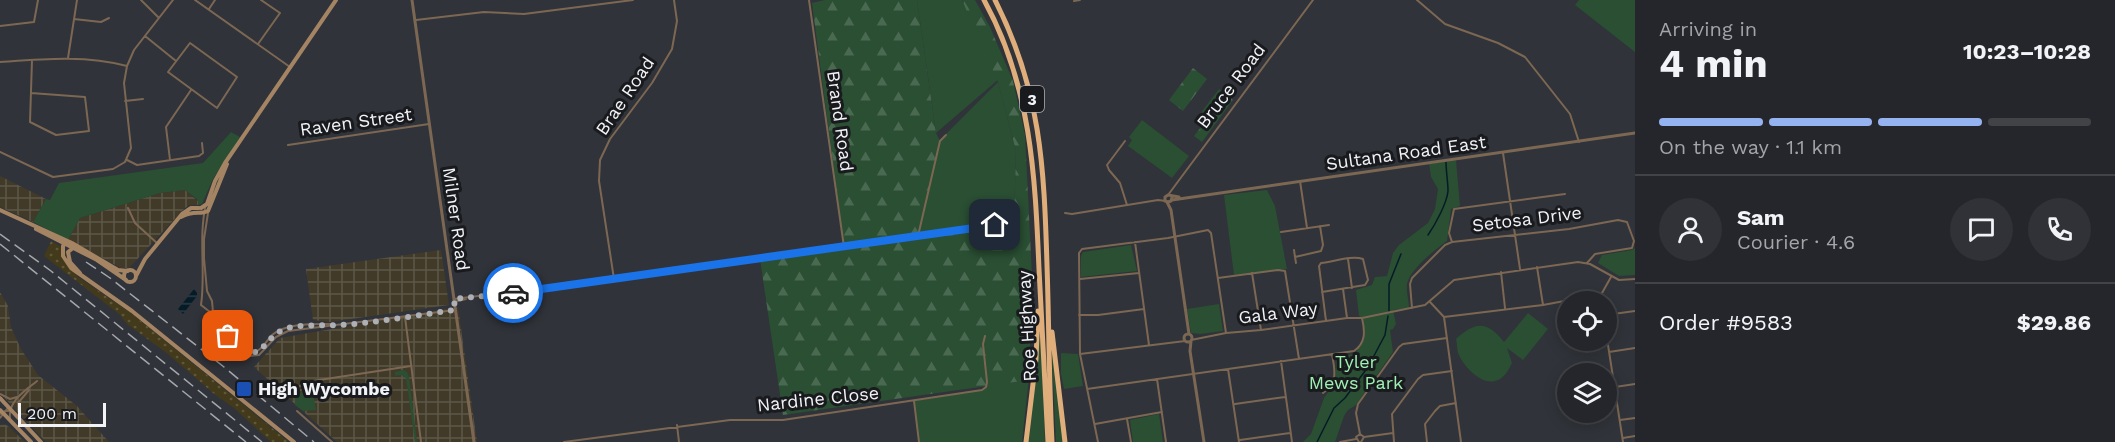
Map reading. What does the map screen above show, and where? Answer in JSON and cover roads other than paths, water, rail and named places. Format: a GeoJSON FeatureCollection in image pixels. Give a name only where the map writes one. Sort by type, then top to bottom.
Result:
{"type":"FeatureCollection","features":[{"type":"Feature","properties":{"kind":"highway","name":"Roe Highway"},"geometry":{"type":"LineString","coordinates":[[984,0],[1011,60],[1028,123],[1033,164],[1050,442]]}},
{"type":"Feature","properties":{"kind":"highway","name":"Roe Highway"},"geometry":{"type":"LineString","coordinates":[[995,0],[1020,57],[1037,123],[1045,185],[1050,442]]}},
{"type":"Feature","properties":{"kind":"highway"},"geometry":{"type":"LineString","coordinates":[[1026,442],[1036,359],[1040,288]]}},
{"type":"Feature","properties":{"kind":"highway"},"geometry":{"type":"LineString","coordinates":[[1048,297],[1065,442]]}},
{"type":"Feature","properties":{"kind":"main road"},"geometry":{"type":"LineString","coordinates":[[0,210],[113,269],[120,271],[135,268],[179,218],[191,212],[204,211],[230,158],[336,0]]}},
{"type":"Feature","properties":{"kind":"main road"},"geometry":{"type":"LineString","coordinates":[[30,225],[67,243],[131,282],[145,259]]}},
{"type":"Feature","properties":{"kind":"main road"},"geometry":{"type":"LineString","coordinates":[[59,241],[63,256],[70,268],[132,311],[294,442]]}},
{"type":"Feature","properties":{"kind":"main road"},"geometry":{"type":"LineString","coordinates":[[67,243],[70,262],[82,275]]}},
{"type":"Feature","properties":{"kind":"main road"},"geometry":{"type":"LineString","coordinates":[[63,256],[67,243]]}},
{"type":"Feature","properties":{"kind":"main road"},"geometry":{"type":"LineString","coordinates":[[68,252],[75,248]]}},
{"type":"Feature","properties":{"kind":"main road"},"geometry":{"type":"LineString","coordinates":[[129,270],[135,272],[136,276]]}},
{"type":"Feature","properties":{"kind":"main road"},"geometry":{"type":"LineString","coordinates":[[126,280],[124,275],[129,270]]}},
{"type":"Feature","properties":{"kind":"main road"},"geometry":{"type":"LineString","coordinates":[[0,396],[6,404],[4,413]]}},
{"type":"Feature","properties":{"kind":"main road"},"geometry":{"type":"LineString","coordinates":[[4,413],[16,415],[41,442]]}},
{"type":"Feature","properties":{"kind":"main road"},"geometry":{"type":"LineString","coordinates":[[4,413],[31,442]]}},
{"type":"Feature","properties":{"kind":"street"},"geometry":{"type":"LineString","coordinates":[[0,26],[34,22],[38,0]]}},
{"type":"Feature","properties":{"kind":"street"},"geometry":{"type":"LineString","coordinates":[[68,58],[77,0]]}},
{"type":"Feature","properties":{"kind":"street"},"geometry":{"type":"LineString","coordinates":[[141,0],[159,18]]}},
{"type":"Feature","properties":{"kind":"street"},"geometry":{"type":"LineString","coordinates":[[0,152],[53,177],[113,169],[127,160],[131,148],[124,83],[127,66],[134,50],[173,0]]}},
{"type":"Feature","properties":{"kind":"street"},"geometry":{"type":"LineString","coordinates":[[195,0],[290,67]]}},
{"type":"Feature","properties":{"kind":"street"},"geometry":{"type":"LineString","coordinates":[[209,9],[215,0]]}},
{"type":"Feature","properties":{"kind":"street"},"geometry":{"type":"LineString","coordinates":[[258,44],[280,13],[261,0]]}},
{"type":"Feature","properties":{"kind":"street","name":"Milner Road"},"geometry":{"type":"LineString","coordinates":[[412,0],[474,442]]}},
{"type":"Feature","properties":{"kind":"street"},"geometry":{"type":"LineString","coordinates":[[414,20],[484,12],[524,14],[633,0]]}},
{"type":"Feature","properties":{"kind":"street","name":"Brae Road"},"geometry":{"type":"LineString","coordinates":[[614,279],[599,181],[600,160],[610,140],[652,83],[672,49],[677,21],[674,0]]}},
{"type":"Feature","properties":{"kind":"street","name":"Brand Road"},"geometry":{"type":"LineString","coordinates":[[808,0],[844,247]]}},
{"type":"Feature","properties":{"kind":"street"},"geometry":{"type":"LineString","coordinates":[[1074,1],[1080,0]]}},
{"type":"Feature","properties":{"kind":"street","name":"Bruce Road"},"geometry":{"type":"LineString","coordinates":[[1169,199],[1171,189],[1313,0]]}},
{"type":"Feature","properties":{"kind":"street"},"geometry":{"type":"LineString","coordinates":[[1417,0],[1445,24],[1498,43],[1525,57],[1570,114],[1579,142]]}},
{"type":"Feature","properties":{"kind":"street"},"geometry":{"type":"LineString","coordinates":[[74,19],[101,22],[109,18]]}},
{"type":"Feature","properties":{"kind":"street"},"geometry":{"type":"LineString","coordinates":[[145,36],[176,61]]}},
{"type":"Feature","properties":{"kind":"street"},"geometry":{"type":"LineString","coordinates":[[190,44],[237,78],[217,108],[191,90],[168,72],[190,44]]}},
{"type":"Feature","properties":{"kind":"street"},"geometry":{"type":"LineString","coordinates":[[0,62],[68,58],[111,62],[127,66]]}},
{"type":"Feature","properties":{"kind":"street"},"geometry":{"type":"LineString","coordinates":[[31,93],[85,98],[88,131],[56,135],[32,124],[29,119],[32,60]]}},
{"type":"Feature","properties":{"kind":"street"},"geometry":{"type":"LineString","coordinates":[[170,160],[166,127],[191,90]]}},
{"type":"Feature","properties":{"kind":"street"},"geometry":{"type":"LineString","coordinates":[[125,100],[143,99]]}},
{"type":"Feature","properties":{"kind":"street","name":"Raven Street"},"geometry":{"type":"LineString","coordinates":[[288,146],[429,124]]}},
{"type":"Feature","properties":{"kind":"street","name":"Sultana Road East"},"geometry":{"type":"LineString","coordinates":[[1065,213],[1072,214],[1635,133]]}},
{"type":"Feature","properties":{"kind":"street"},"geometry":{"type":"LineString","coordinates":[[918,236],[940,141],[946,135]]}},
{"type":"Feature","properties":{"kind":"street"},"geometry":{"type":"LineString","coordinates":[[1125,141],[1107,165],[1120,183],[1127,205]]}},
{"type":"Feature","properties":{"kind":"street"},"geometry":{"type":"LineString","coordinates":[[127,160],[137,165],[201,156],[202,143]]}},
{"type":"Feature","properties":{"kind":"street"},"geometry":{"type":"LineString","coordinates":[[1503,153],[1520,269]]}},
{"type":"Feature","properties":{"kind":"street"},"geometry":{"type":"LineString","coordinates":[[1300,181],[1307,228]]}},
{"type":"Feature","properties":{"kind":"street"},"geometry":{"type":"LineString","coordinates":[[1452,242],[1449,233],[1453,210],[1565,194]]}},
{"type":"Feature","properties":{"kind":"street"},"geometry":{"type":"LineString","coordinates":[[1169,199],[1203,442]]}},
{"type":"Feature","properties":{"kind":"street"},"geometry":{"type":"LineString","coordinates":[[128,208],[135,223],[158,244]]}},
{"type":"Feature","properties":{"kind":"street"},"geometry":{"type":"LineString","coordinates":[[204,211],[204,258],[207,288],[215,316],[224,331],[246,350],[259,351],[271,336],[284,329],[319,324],[339,325]]}},
{"type":"Feature","properties":{"kind":"street"},"geometry":{"type":"LineString","coordinates":[[204,211],[201,248],[204,293],[202,306],[226,338],[252,357],[261,354],[273,339],[284,332],[455,310]]}},
{"type":"Feature","properties":{"kind":"street","name":"Setosa Drive"},"geometry":{"type":"LineString","coordinates":[[1412,308],[1410,284],[1412,278],[1441,248],[1452,242],[1618,220],[1627,222],[1635,241],[1632,248],[1599,253],[1589,264]]}},
{"type":"Feature","properties":{"kind":"street"},"geometry":{"type":"LineString","coordinates":[[454,301],[1014,223]]}},
{"type":"Feature","properties":{"kind":"street"},"geometry":{"type":"LineString","coordinates":[[1281,232],[1329,225]]}},
{"type":"Feature","properties":{"kind":"street"},"geometry":{"type":"LineString","coordinates":[[1295,257],[1321,251],[1323,245],[1320,226]]}},
{"type":"Feature","properties":{"kind":"street"},"geometry":{"type":"LineString","coordinates":[[1098,442],[1080,354],[1079,253],[1082,249],[1208,230],[1211,233],[1226,333]]}},
{"type":"Feature","properties":{"kind":"street"},"geometry":{"type":"LineString","coordinates":[[1135,242],[1149,345]]}},
{"type":"Feature","properties":{"kind":"street"},"geometry":{"type":"LineString","coordinates":[[1294,250],[1296,263]]}},
{"type":"Feature","properties":{"kind":"street"},"geometry":{"type":"LineString","coordinates":[[1322,292],[1365,285],[1367,276],[1363,259],[1359,257],[1321,263],[1319,266],[1322,292],[1326,321]]}},
{"type":"Feature","properties":{"kind":"street"},"geometry":{"type":"LineString","coordinates":[[1348,259],[1352,288]]}},
{"type":"Feature","properties":{"kind":"street","name":"Gala Way"},"geometry":{"type":"LineString","coordinates":[[1080,354],[1226,333],[1362,317],[1422,306],[1454,280],[1578,262],[1589,264]]}},
{"type":"Feature","properties":{"kind":"street"},"geometry":{"type":"LineString","coordinates":[[1589,264],[1612,277],[1623,280],[1635,279]]}},
{"type":"Feature","properties":{"kind":"street"},"geometry":{"type":"LineString","coordinates":[[1537,267],[1543,305]]}},
{"type":"Feature","properties":{"kind":"street"},"geometry":{"type":"LineString","coordinates":[[1218,278],[1285,271],[1299,359]]}},
{"type":"Feature","properties":{"kind":"street"},"geometry":{"type":"LineString","coordinates":[[1501,272],[1505,309]]}},
{"type":"Feature","properties":{"kind":"street"},"geometry":{"type":"LineString","coordinates":[[1079,279],[1098,279],[1139,273]]}},
{"type":"Feature","properties":{"kind":"street"},"geometry":{"type":"LineString","coordinates":[[1252,273],[1261,330]]}},
{"type":"Feature","properties":{"kind":"street"},"geometry":{"type":"LineString","coordinates":[[1604,291],[1612,277]]}},
{"type":"Feature","properties":{"kind":"street"},"geometry":{"type":"LineString","coordinates":[[1343,289],[1347,318]]}},
{"type":"Feature","properties":{"kind":"street"},"geometry":{"type":"LineString","coordinates":[[202,300],[206,297],[210,299]]}},
{"type":"Feature","properties":{"kind":"street"},"geometry":{"type":"LineString","coordinates":[[1430,301],[1444,319],[1461,442]]}},
{"type":"Feature","properties":{"kind":"street"},"geometry":{"type":"LineString","coordinates":[[1444,319],[1557,302]]}},
{"type":"Feature","properties":{"kind":"street"},"geometry":{"type":"LineString","coordinates":[[206,309],[212,304]]}},
{"type":"Feature","properties":{"kind":"street"},"geometry":{"type":"LineString","coordinates":[[1079,315],[1144,309]]}},
{"type":"Feature","properties":{"kind":"street"},"geometry":{"type":"LineString","coordinates":[[1617,313],[1635,311]]}},
{"type":"Feature","properties":{"kind":"street"},"geometry":{"type":"LineString","coordinates":[[405,317],[421,442]]}},
{"type":"Feature","properties":{"kind":"street"},"geometry":{"type":"LineString","coordinates":[[1087,389],[1354,351],[1365,334],[1362,317]]}},
{"type":"Feature","properties":{"kind":"street","name":"Nardine Close"},"geometry":{"type":"LineString","coordinates":[[564,442],[677,425],[730,420],[783,420],[980,391],[985,388],[987,382],[983,344],[985,336]]}},
{"type":"Feature","properties":{"kind":"street"},"geometry":{"type":"LineString","coordinates":[[1364,437],[1360,434],[1356,413],[1358,404],[1399,347],[1403,344],[1447,338]]}},
{"type":"Feature","properties":{"kind":"street"},"geometry":{"type":"LineString","coordinates":[[1611,363],[1609,352],[1635,348]]}},
{"type":"Feature","properties":{"kind":"street"},"geometry":{"type":"LineString","coordinates":[[1323,393],[1335,378],[1332,354]]}},
{"type":"Feature","properties":{"kind":"street"},"geometry":{"type":"LineString","coordinates":[[1281,361],[1292,442]]}},
{"type":"Feature","properties":{"kind":"street"},"geometry":{"type":"LineString","coordinates":[[294,391],[306,382],[411,366]]}},
{"type":"Feature","properties":{"kind":"street"},"geometry":{"type":"LineString","coordinates":[[1228,369],[1239,441],[1290,432]]}},
{"type":"Feature","properties":{"kind":"street"},"geometry":{"type":"LineString","coordinates":[[1394,442],[1391,417],[1393,411],[1418,379],[1423,375],[1452,371]]}},
{"type":"Feature","properties":{"kind":"street"},"geometry":{"type":"LineString","coordinates":[[1157,379],[1166,442]]}},
{"type":"Feature","properties":{"kind":"street"},"geometry":{"type":"LineString","coordinates":[[4,413],[37,381],[20,399],[18,416],[23,422]]}},
{"type":"Feature","properties":{"kind":"street"},"geometry":{"type":"LineString","coordinates":[[1617,387],[1635,384]]}},
{"type":"Feature","properties":{"kind":"street"},"geometry":{"type":"LineString","coordinates":[[0,396],[10,399],[20,396]]}},
{"type":"Feature","properties":{"kind":"street"},"geometry":{"type":"LineString","coordinates":[[1233,405],[1285,397]]}},
{"type":"Feature","properties":{"kind":"street"},"geometry":{"type":"LineString","coordinates":[[914,401],[919,442]]}},
{"type":"Feature","properties":{"kind":"street"},"geometry":{"type":"LineString","coordinates":[[1427,442],[1425,424],[1440,406],[1456,404]]}},
{"type":"Feature","properties":{"kind":"street"},"geometry":{"type":"LineString","coordinates":[[1617,404],[1623,440],[1635,436]]}},
{"type":"Feature","properties":{"kind":"street"},"geometry":{"type":"LineString","coordinates":[[297,411],[332,442]]}},
{"type":"Feature","properties":{"kind":"street"},"geometry":{"type":"LineString","coordinates":[[1095,424],[1162,412]]}},
{"type":"Feature","properties":{"kind":"street"},"geometry":{"type":"LineString","coordinates":[[1619,420],[1635,418]]}},
{"type":"Feature","properties":{"kind":"street"},"geometry":{"type":"LineString","coordinates":[[1127,419],[1131,442]]}},
{"type":"Feature","properties":{"kind":"street"},"geometry":{"type":"LineString","coordinates":[[677,425],[679,442]]}},
{"type":"Feature","properties":{"kind":"street"},"geometry":{"type":"LineString","coordinates":[[1356,439],[1360,442],[1364,437],[1393,433]]}},
{"type":"Feature","properties":{"kind":"street"},"geometry":{"type":"LineString","coordinates":[[1340,442],[1356,439],[1360,434]]}},
{"type":"Feature","properties":{"kind":"water"},"geometry":{"type":"Polygon","coordinates":[[[194,289],[197,296],[183,314],[178,309],[194,289]]]}},
{"type":"Feature","properties":{"kind":"waterway"},"geometry":{"type":"LineString","coordinates":[[1428,235],[1447,196],[1446,162]]}},
{"type":"Feature","properties":{"kind":"waterway"},"geometry":{"type":"LineString","coordinates":[[1389,311],[1389,284],[1401,254]]}},
{"type":"Feature","properties":{"kind":"waterway"},"geometry":{"type":"LineString","coordinates":[[1317,442],[1334,408],[1345,398],[1368,367],[1385,335],[1388,316]]}},
{"type":"Feature","properties":{"kind":"railway"},"geometry":{"type":"LineString","coordinates":[[0,234],[51,271],[262,442]]}},
{"type":"Feature","properties":{"kind":"railway"},"geometry":{"type":"LineString","coordinates":[[0,244],[246,442]]}},
{"type":"Feature","properties":{"kind":"railway"},"geometry":{"type":"LineString","coordinates":[[86,262],[224,367],[314,442]]}},
{"type":"Feature","properties":{"kind":"place","name":"High Wycombe"},"geometry":{"type":"Point","coordinates":[244,389]}},
{"type":"Feature","properties":{"kind":"park label","name":"Tyler Mews Park"},"geometry":{"type":"Point","coordinates":[1356,372]}}]}
